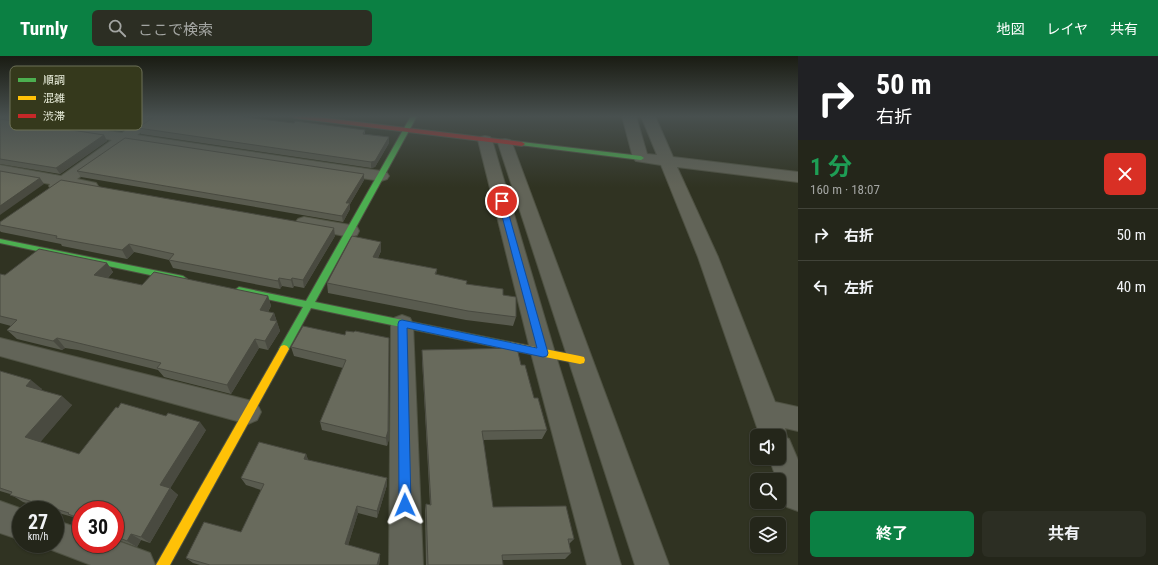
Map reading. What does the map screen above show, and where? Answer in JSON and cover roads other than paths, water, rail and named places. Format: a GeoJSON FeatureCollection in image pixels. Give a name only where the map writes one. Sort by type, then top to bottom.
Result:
{"type":"FeatureCollection","features":[{"type":"Feature","properties":{"kind":"street"},"geometry":{"type":"LineString","coordinates":[[44,194],[122,140]]}},
{"type":"Feature","properties":{"kind":"street"},"geometry":{"type":"LineString","coordinates":[[136,140],[380,176]]}},
{"type":"Feature","properties":{"kind":"street"},"geometry":{"type":"LineString","coordinates":[[163,565],[400,140]]}},
{"type":"Feature","properties":{"kind":"street"},"geometry":{"type":"LineString","coordinates":[[478,140],[666,160],[798,177]]}},
{"type":"Feature","properties":{"kind":"street"},"geometry":{"type":"LineString","coordinates":[[636,140],[641,158]]}},
{"type":"Feature","properties":{"kind":"street"},"geometry":{"type":"LineString","coordinates":[[658,140],[708,257],[771,429]]}},
{"type":"Feature","properties":{"kind":"street"},"geometry":{"type":"LineString","coordinates":[[495,142],[543,353],[604,565]]}},
{"type":"Feature","properties":{"kind":"street"},"geometry":{"type":"LineString","coordinates":[[495,142],[580,360],[652,565]]}},
{"type":"Feature","properties":{"kind":"street"},"geometry":{"type":"LineString","coordinates":[[0,170],[102,188]]}},
{"type":"Feature","properties":{"kind":"street"},"geometry":{"type":"LineString","coordinates":[[288,220],[350,231]]}},
{"type":"Feature","properties":{"kind":"street"},"geometry":{"type":"LineString","coordinates":[[0,241],[193,281]]}},
{"type":"Feature","properties":{"kind":"street"},"geometry":{"type":"LineString","coordinates":[[231,289],[580,360]]}},
{"type":"Feature","properties":{"kind":"street"},"geometry":{"type":"LineString","coordinates":[[402,324],[406,565]]}},
{"type":"Feature","properties":{"kind":"street"},"geometry":{"type":"LineString","coordinates":[[0,347],[248,412]]}},
{"type":"Feature","properties":{"kind":"street"},"geometry":{"type":"LineString","coordinates":[[765,412],[798,419]]}},
{"type":"Feature","properties":{"kind":"street"},"geometry":{"type":"LineString","coordinates":[[788,460],[798,496]]}},
{"type":"Feature","properties":{"kind":"street"},"geometry":{"type":"LineString","coordinates":[[0,517],[12,521]]}},
{"type":"Feature","properties":{"kind":"street"},"geometry":{"type":"LineString","coordinates":[[64,539],[138,565]]}}]}
